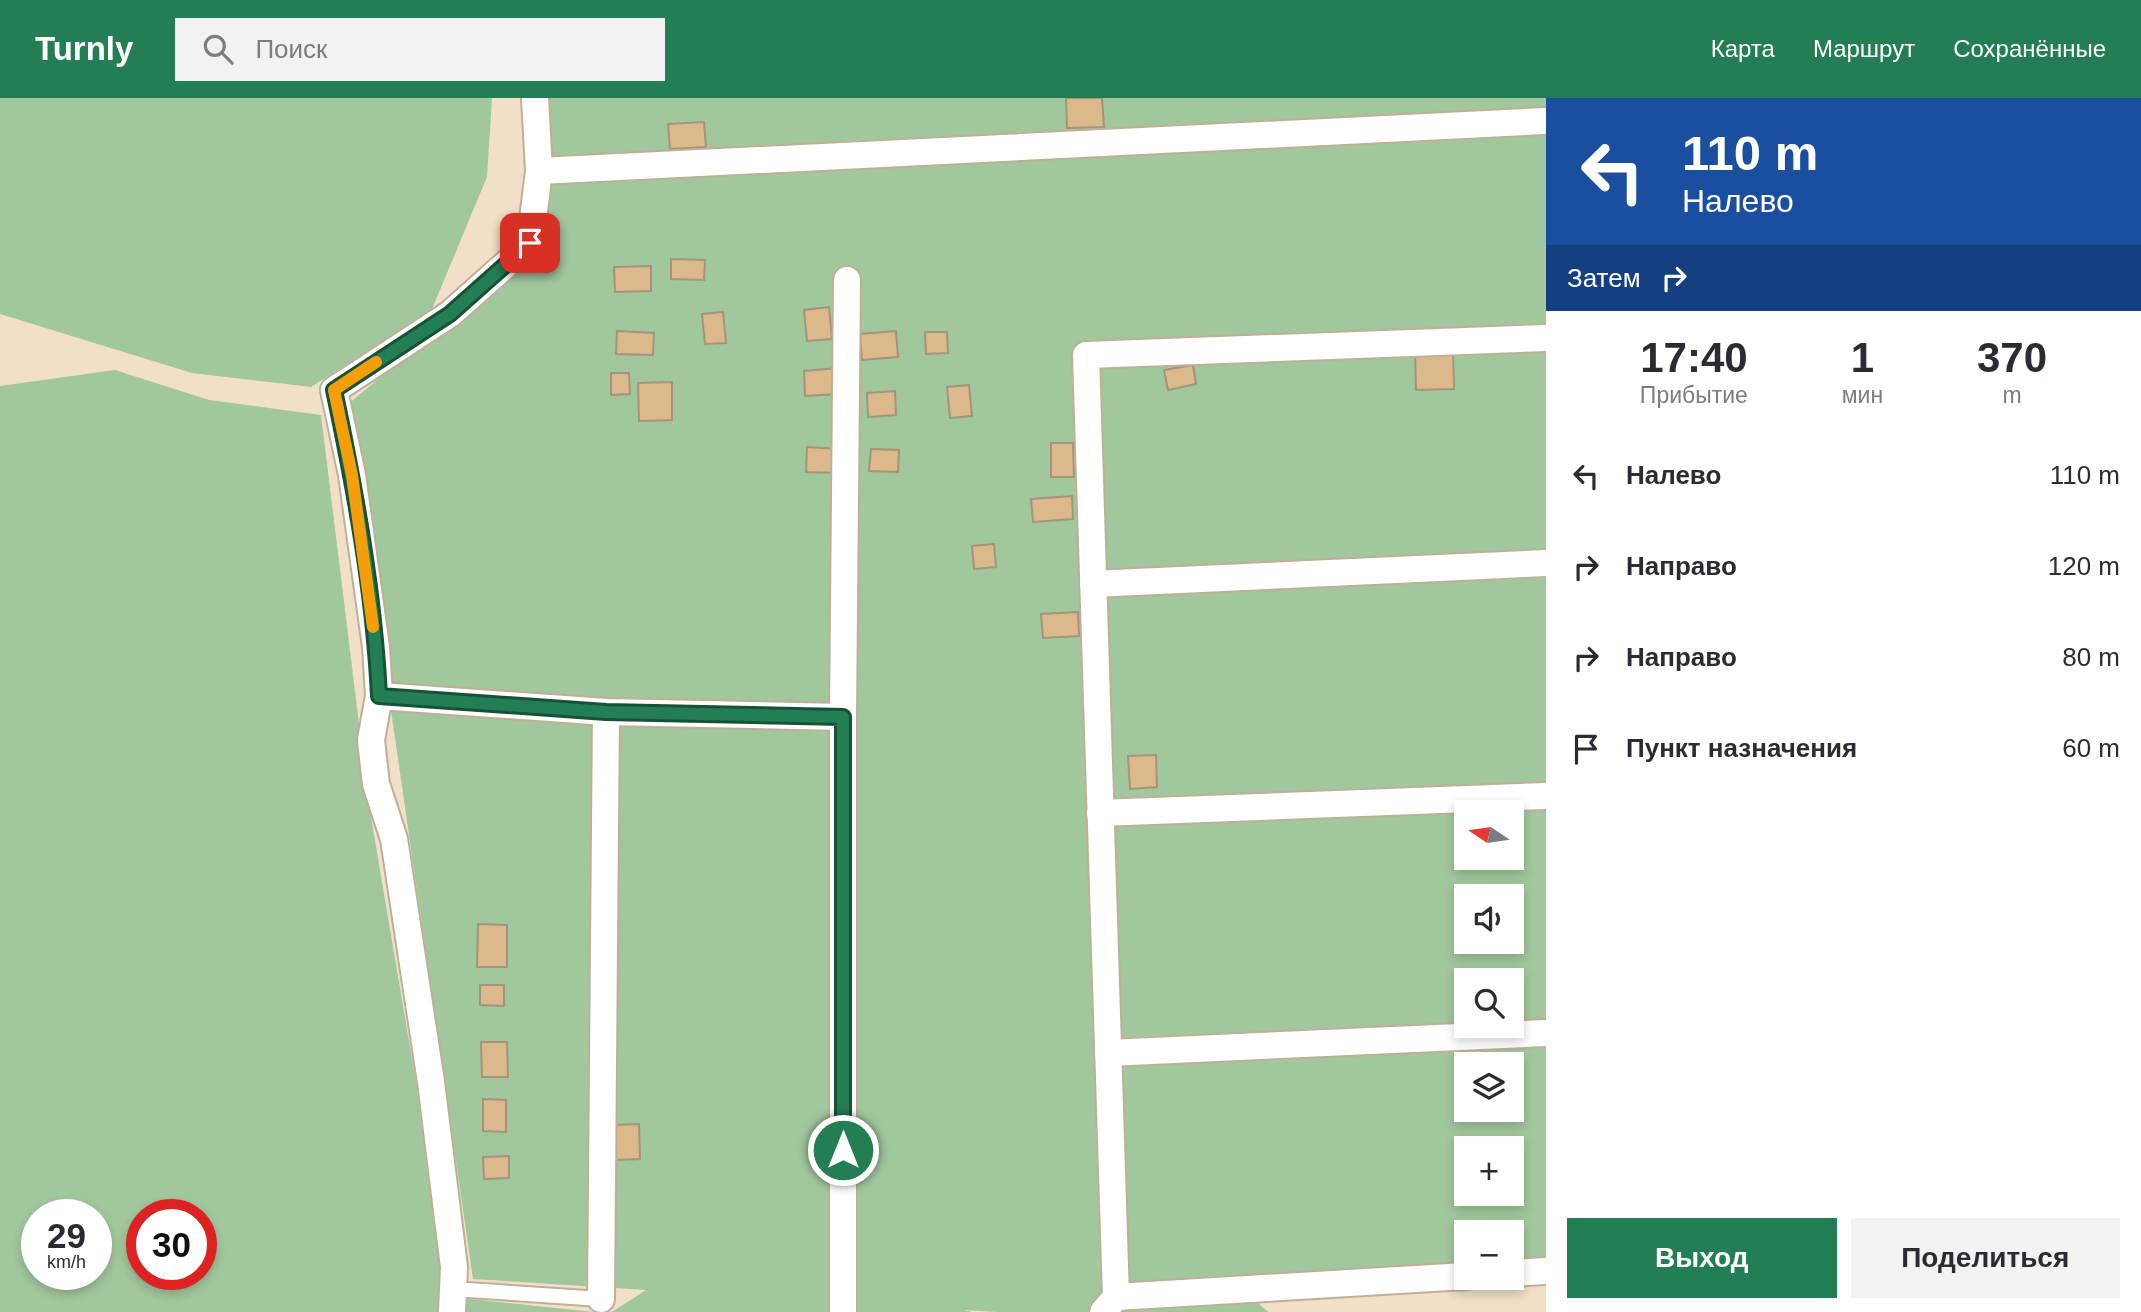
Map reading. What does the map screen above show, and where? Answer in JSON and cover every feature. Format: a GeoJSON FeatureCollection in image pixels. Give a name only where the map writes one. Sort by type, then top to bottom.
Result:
{"type":"FeatureCollection","features":[{"type":"Feature","properties":{"kind":"street"},"geometry":{"type":"LineString","coordinates":[[453,1301],[454,1267],[431,1082],[394,839],[376,783],[371,740],[379,696],[376,647],[352,475],[334,390],[450,314],[530,243],[539,171],[535,98]]}},
{"type":"Feature","properties":{"kind":"street"},"geometry":{"type":"LineString","coordinates":[[539,171],[1546,121]]}},
{"type":"Feature","properties":{"kind":"street"},"geometry":{"type":"LineString","coordinates":[[843,1312],[843,717],[847,280]]}},
{"type":"Feature","properties":{"kind":"street"},"geometry":{"type":"LineString","coordinates":[[1454,1277],[1109,1304],[1108,1053],[1086,355],[1546,338]]}},
{"type":"Feature","properties":{"kind":"street"},"geometry":{"type":"LineString","coordinates":[[1093,584],[1546,563]]}},
{"type":"Feature","properties":{"kind":"street"},"geometry":{"type":"LineString","coordinates":[[379,696],[606,712],[843,717]]}},
{"type":"Feature","properties":{"kind":"street"},"geometry":{"type":"LineString","coordinates":[[601,1299],[606,712]]}},
{"type":"Feature","properties":{"kind":"street"},"geometry":{"type":"LineString","coordinates":[[1100,813],[1546,796]]}},
{"type":"Feature","properties":{"kind":"street"},"geometry":{"type":"LineString","coordinates":[[1108,1053],[1546,1032]]}},
{"type":"Feature","properties":{"kind":"street"},"geometry":{"type":"LineString","coordinates":[[1524,1272],[1546,1271]]}},
{"type":"Feature","properties":{"kind":"lane"},"geometry":{"type":"LineString","coordinates":[[453,1301],[601,1299]]}},
{"type":"Feature","properties":{"kind":"green space"},"geometry":{"type":"Polygon","coordinates":[[[0,98],[492,98],[487,177],[432,309],[311,387],[192,373],[0,314],[0,98]]]}},
{"type":"Feature","properties":{"kind":"green space"},"geometry":{"type":"Polygon","coordinates":[[[529,98],[1546,98],[1546,1267],[1524,1268],[1524,1220],[1454,1220],[1454,1271],[1206,1282],[1258,1303],[1268,1312],[1113,1312],[1135,1284],[1089,1312],[612,1312],[646,1290],[473,1279],[347,405],[534,249],[529,98]]]}},
{"type":"Feature","properties":{"kind":"green space"},"geometry":{"type":"Polygon","coordinates":[[[115,370],[209,400],[321,415],[369,805],[440,1224],[439,1312],[0,1312],[0,386],[115,370]]]}},
{"type":"Feature","properties":{"kind":"green space"},"geometry":{"type":"Polygon","coordinates":[[[461,1298],[594,1312],[460,1312],[461,1298]]]}},
{"type":"Feature","properties":{"kind":"building"},"geometry":{"type":"Polygon","coordinates":[[[1066,98],[1102,98],[1104,127],[1067,128],[1066,98]]]}},
{"type":"Feature","properties":{"kind":"building"},"geometry":{"type":"Polygon","coordinates":[[[704,122],[706,147],[670,149],[668,124],[704,122]]]}},
{"type":"Feature","properties":{"kind":"building"},"geometry":{"type":"Polygon","coordinates":[[[671,259],[705,260],[704,280],[671,279],[671,259]]]}},
{"type":"Feature","properties":{"kind":"building"},"geometry":{"type":"Polygon","coordinates":[[[651,266],[651,291],[615,292],[614,267],[651,266]]]}},
{"type":"Feature","properties":{"kind":"building"},"geometry":{"type":"Polygon","coordinates":[[[829,307],[832,339],[807,341],[804,310],[829,307]]]}},
{"type":"Feature","properties":{"kind":"building"},"geometry":{"type":"Polygon","coordinates":[[[723,312],[726,343],[705,344],[702,314],[723,312]]]}},
{"type":"Feature","properties":{"kind":"building"},"geometry":{"type":"Polygon","coordinates":[[[617,331],[654,333],[653,355],[616,354],[617,331]]]}},
{"type":"Feature","properties":{"kind":"building"},"geometry":{"type":"Polygon","coordinates":[[[896,331],[898,357],[862,360],[860,334],[896,331]]]}},
{"type":"Feature","properties":{"kind":"building"},"geometry":{"type":"Polygon","coordinates":[[[925,332],[947,332],[948,353],[926,354],[925,332]]]}},
{"type":"Feature","properties":{"kind":"building"},"geometry":{"type":"Polygon","coordinates":[[[1453,350],[1454,389],[1416,390],[1415,351],[1453,350]]]}},
{"type":"Feature","properties":{"kind":"building"},"geometry":{"type":"Polygon","coordinates":[[[1193,365],[1196,384],[1168,390],[1164,370],[1193,365]]]}},
{"type":"Feature","properties":{"kind":"building"},"geometry":{"type":"Polygon","coordinates":[[[837,368],[838,394],[805,396],[804,371],[837,368]]]}},
{"type":"Feature","properties":{"kind":"building"},"geometry":{"type":"Polygon","coordinates":[[[611,373],[629,373],[630,394],[611,395],[611,373]]]}},
{"type":"Feature","properties":{"kind":"building"},"geometry":{"type":"Polygon","coordinates":[[[672,382],[672,420],[639,421],[638,383],[672,382]]]}},
{"type":"Feature","properties":{"kind":"building"},"geometry":{"type":"Polygon","coordinates":[[[969,385],[972,416],[950,418],[947,387],[969,385]]]}},
{"type":"Feature","properties":{"kind":"building"},"geometry":{"type":"Polygon","coordinates":[[[895,391],[896,415],[868,417],[867,393],[895,391]]]}},
{"type":"Feature","properties":{"kind":"building"},"geometry":{"type":"Polygon","coordinates":[[[1051,443],[1073,443],[1074,477],[1051,477],[1051,443]]]}},
{"type":"Feature","properties":{"kind":"building"},"geometry":{"type":"Polygon","coordinates":[[[807,447],[840,449],[838,473],[806,472],[807,447]]]}},
{"type":"Feature","properties":{"kind":"building"},"geometry":{"type":"Polygon","coordinates":[[[871,449],[899,450],[898,472],[869,471],[871,449]]]}},
{"type":"Feature","properties":{"kind":"building"},"geometry":{"type":"Polygon","coordinates":[[[1072,496],[1073,519],[1033,522],[1031,499],[1072,496]]]}},
{"type":"Feature","properties":{"kind":"building"},"geometry":{"type":"Polygon","coordinates":[[[994,544],[996,567],[974,569],[972,546],[994,544]]]}},
{"type":"Feature","properties":{"kind":"building"},"geometry":{"type":"Polygon","coordinates":[[[1078,612],[1079,636],[1043,638],[1041,614],[1078,612]]]}},
{"type":"Feature","properties":{"kind":"building"},"geometry":{"type":"Polygon","coordinates":[[[1156,755],[1157,787],[1130,789],[1128,756],[1156,755]]]}},
{"type":"Feature","properties":{"kind":"building"},"geometry":{"type":"Polygon","coordinates":[[[478,924],[507,925],[507,967],[477,967],[478,924]]]}},
{"type":"Feature","properties":{"kind":"building"},"geometry":{"type":"Polygon","coordinates":[[[480,985],[504,985],[504,1006],[480,1005],[480,985]]]}},
{"type":"Feature","properties":{"kind":"building"},"geometry":{"type":"Polygon","coordinates":[[[481,1042],[507,1042],[508,1077],[482,1077],[481,1042]]]}},
{"type":"Feature","properties":{"kind":"building"},"geometry":{"type":"Polygon","coordinates":[[[483,1099],[506,1100],[506,1132],[483,1131],[483,1099]]]}},
{"type":"Feature","properties":{"kind":"building"},"geometry":{"type":"Polygon","coordinates":[[[639,1124],[640,1159],[615,1160],[614,1125],[639,1124]]]}},
{"type":"Feature","properties":{"kind":"building"},"geometry":{"type":"Polygon","coordinates":[[[509,1156],[509,1178],[484,1179],[483,1157],[509,1156]]]}},
{"type":"Feature","properties":{"kind":"slow traffic"},"geometry":{"type":"LineString","coordinates":[[373,627],[352,475],[334,390],[376,362]]}},
{"type":"Feature","properties":{"kind":"route"},"geometry":{"type":"LineString","coordinates":[[530,243],[450,314],[334,390],[352,475],[376,647],[379,696],[606,712],[843,717],[843,1150]]}}]}
